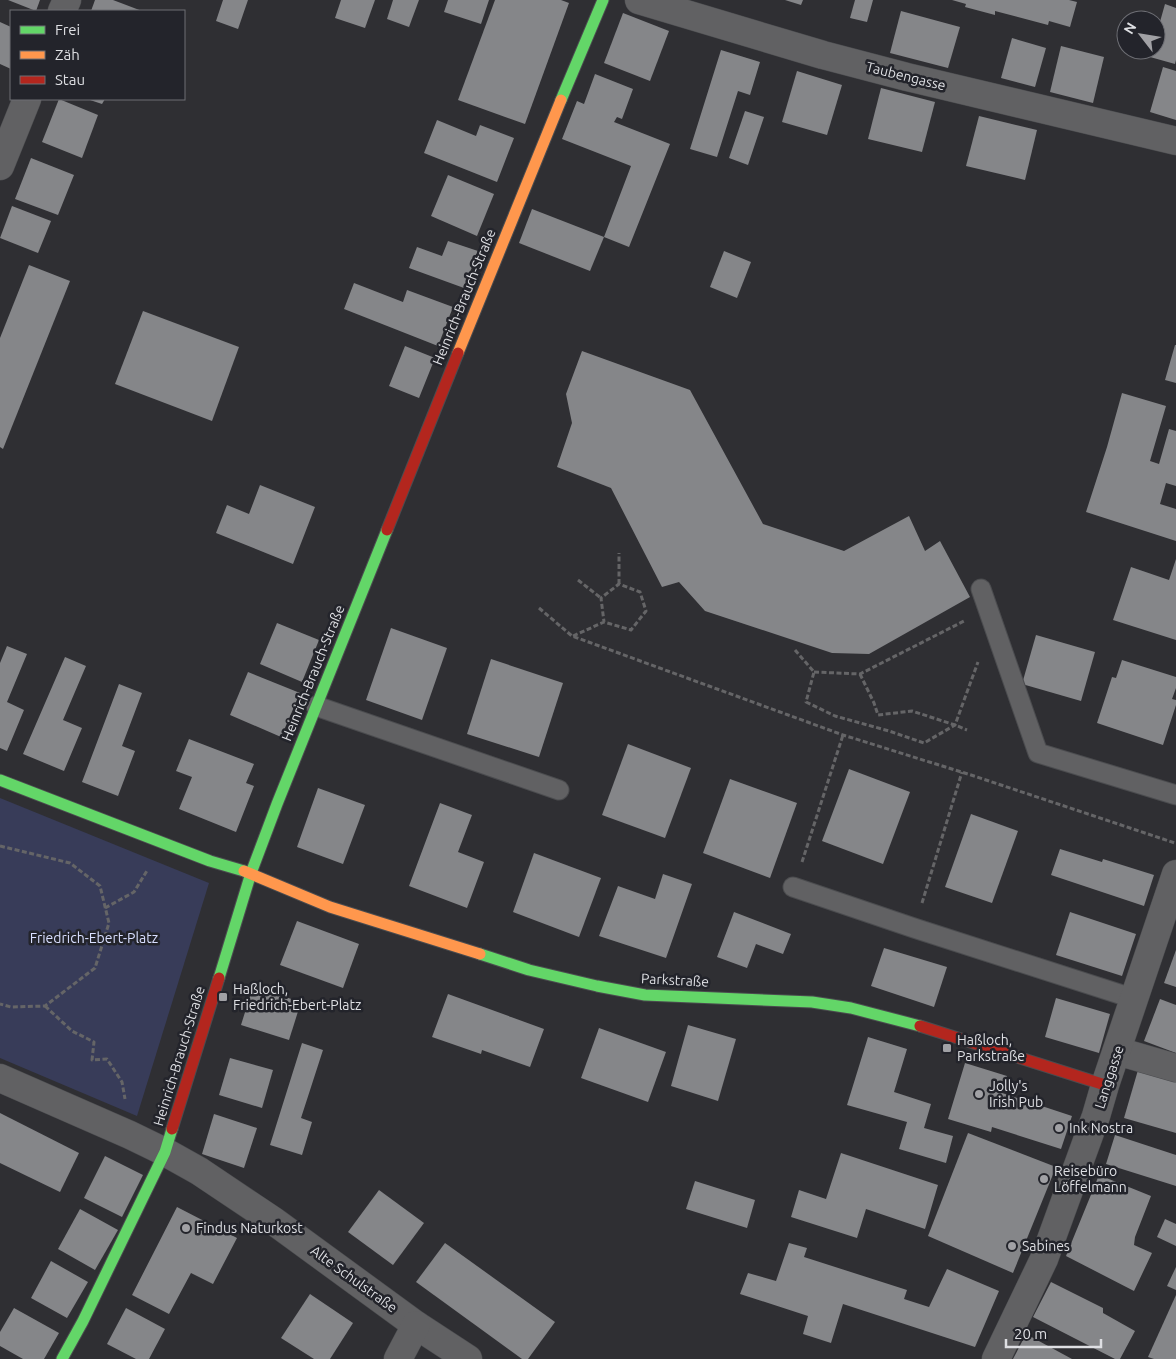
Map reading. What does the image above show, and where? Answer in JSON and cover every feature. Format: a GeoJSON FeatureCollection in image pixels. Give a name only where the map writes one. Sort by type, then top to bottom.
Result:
{"type":"FeatureCollection","features":[{"type":"Feature","properties":{"kind":"street","name":"Heinrich-Brauch-Straße"},"geometry":{"type":"LineString","coordinates":[[62,1359],[83,1321],[165,1152],[251,873],[490,269],[604,0]]}},
{"type":"Feature","properties":{"kind":"street","name":"Taubengasse"},"geometry":{"type":"LineString","coordinates":[[638,0],[707,10],[823,55],[1176,141]]}},
{"type":"Feature","properties":{"kind":"street"},"geometry":{"type":"LineString","coordinates":[[0,166],[27,100]]}},
{"type":"Feature","properties":{"kind":"street"},"geometry":{"type":"LineString","coordinates":[[0,780],[210,861],[251,873]]}},
{"type":"Feature","properties":{"kind":"street","name":"Parkstraße"},"geometry":{"type":"LineString","coordinates":[[251,873],[330,907],[529,970],[597,986],[645,994],[785,1000],[851,1008],[913,1024],[1105,1085]]}},
{"type":"Feature","properties":{"kind":"street","name":"Langgasse"},"geometry":{"type":"LineString","coordinates":[[996,1359],[1044,1259],[1096,1116],[1176,874]]}},
{"type":"Feature","properties":{"kind":"street"},"geometry":{"type":"LineString","coordinates":[[1117,1051],[1176,1068]]}},
{"type":"Feature","properties":{"kind":"street"},"geometry":{"type":"LineString","coordinates":[[0,1078],[165,1152]]}},
{"type":"Feature","properties":{"kind":"street","name":"Alte Schulstraße"},"geometry":{"type":"LineString","coordinates":[[165,1152],[199,1171],[276,1222],[416,1325],[468,1359]]}},
{"type":"Feature","properties":{"kind":"street"},"geometry":{"type":"LineString","coordinates":[[398,1359],[416,1325]]}},
{"type":"Feature","properties":{"kind":"lane"},"geometry":{"type":"LineString","coordinates":[[980,589],[1038,753],[1176,795]]}},
{"type":"Feature","properties":{"kind":"lane"},"geometry":{"type":"LineString","coordinates":[[316,706],[559,790]]}},
{"type":"Feature","properties":{"kind":"lane"},"geometry":{"type":"LineString","coordinates":[[794,888],[1135,999]]}},
{"type":"Feature","properties":{"kind":"path"},"geometry":{"type":"LineString","coordinates":[[619,552],[619,584]]}},
{"type":"Feature","properties":{"kind":"path"},"geometry":{"type":"LineString","coordinates":[[578,580],[601,598],[604,622]]}},
{"type":"Feature","properties":{"kind":"path"},"geometry":{"type":"LineString","coordinates":[[601,598],[619,584]]}},
{"type":"Feature","properties":{"kind":"path"},"geometry":{"type":"LineString","coordinates":[[572,636],[604,622],[632,630],[646,611],[640,592],[619,584]]}},
{"type":"Feature","properties":{"kind":"path"},"geometry":{"type":"LineString","coordinates":[[538,608],[572,636],[843,734],[1176,843]]}},
{"type":"Feature","properties":{"kind":"path"},"geometry":{"type":"LineString","coordinates":[[795,650],[814,672],[860,674],[970,617]]}},
{"type":"Feature","properties":{"kind":"path"},"geometry":{"type":"LineString","coordinates":[[814,672],[806,702],[835,716],[889,730],[924,743],[955,725],[978,664],[979,656]]}},
{"type":"Feature","properties":{"kind":"path"},"geometry":{"type":"LineString","coordinates":[[860,674],[878,715],[912,711],[968,730]]}},
{"type":"Feature","properties":{"kind":"path"},"geometry":{"type":"LineString","coordinates":[[794,888],[843,734]]}},
{"type":"Feature","properties":{"kind":"path"},"geometry":{"type":"LineString","coordinates":[[914,928],[962,772]]}},
{"type":"Feature","properties":{"kind":"path"},"geometry":{"type":"LineString","coordinates":[[0,846],[70,863],[100,886],[109,923],[94,968],[45,1006],[11,1007],[0,1004]]}},
{"type":"Feature","properties":{"kind":"path"},"geometry":{"type":"LineString","coordinates":[[105,908],[134,892],[150,864]]}},
{"type":"Feature","properties":{"kind":"path"},"geometry":{"type":"LineString","coordinates":[[45,1006],[72,1031],[94,1042],[92,1060],[107,1059],[122,1082],[127,1107]]}},
{"type":"Feature","properties":{"kind":"green space","name":"Friedrich-Ebert-Platz"},"geometry":{"type":"Polygon","coordinates":[[[0,798],[209,883],[137,1116],[0,1058],[0,798]]]}},
{"type":"Feature","properties":{"kind":"building"},"geometry":{"type":"Polygon","coordinates":[[[8,0],[40,0],[36,10],[8,0]]]}},
{"type":"Feature","properties":{"kind":"building"},"geometry":{"type":"Polygon","coordinates":[[[95,0],[113,0],[139,10],[91,10],[95,0]]]}},
{"type":"Feature","properties":{"kind":"building"},"geometry":{"type":"Polygon","coordinates":[[[223,0],[248,0],[238,29],[216,21],[223,0]]]}},
{"type":"Feature","properties":{"kind":"building"},"geometry":{"type":"Polygon","coordinates":[[[341,0],[375,0],[365,28],[335,18],[341,0]]]}},
{"type":"Feature","properties":{"kind":"building"},"geometry":{"type":"Polygon","coordinates":[[[393,0],[419,0],[409,27],[387,19],[393,0]]]}},
{"type":"Feature","properties":{"kind":"building"},"geometry":{"type":"Polygon","coordinates":[[[448,0],[489,0],[481,24],[444,12],[448,0]]]}},
{"type":"Feature","properties":{"kind":"building"},"geometry":{"type":"Polygon","coordinates":[[[495,0],[561,0],[569,3],[525,124],[458,100],[495,0]]]}},
{"type":"Feature","properties":{"kind":"building"},"geometry":{"type":"Polygon","coordinates":[[[785,0],[803,0],[801,5],[785,0]]]}},
{"type":"Feature","properties":{"kind":"building"},"geometry":{"type":"Polygon","coordinates":[[[855,0],[873,0],[867,22],[850,18],[855,0]]]}},
{"type":"Feature","properties":{"kind":"building"},"geometry":{"type":"Polygon","coordinates":[[[952,0],[1069,0],[1077,2],[1070,27],[1049,21],[1048,25],[995,11],[995,15],[965,7],[966,4],[952,0]]]}},
{"type":"Feature","properties":{"kind":"building"},"geometry":{"type":"Polygon","coordinates":[[[1165,4],[1176,8],[1175,64],[1161,60],[1166,60],[1166,10],[1163,10],[1165,4]]]}},
{"type":"Feature","properties":{"kind":"building"},"geometry":{"type":"Polygon","coordinates":[[[901,11],[960,27],[948,68],[890,53],[901,11]]]}},
{"type":"Feature","properties":{"kind":"building"},"geometry":{"type":"Polygon","coordinates":[[[623,13],[669,31],[650,81],[604,63],[623,13]]]}},
{"type":"Feature","properties":{"kind":"building"},"geometry":{"type":"Polygon","coordinates":[[[0,22],[10,27],[10,69],[0,64],[0,22]]]}},
{"type":"Feature","properties":{"kind":"building"},"geometry":{"type":"Polygon","coordinates":[[[1012,38],[1046,48],[1035,87],[1001,78],[1012,38]]]}},
{"type":"Feature","properties":{"kind":"building"},"geometry":{"type":"Polygon","coordinates":[[[1061,46],[1104,57],[1093,103],[1050,92],[1061,46]]]}},
{"type":"Feature","properties":{"kind":"building"},"geometry":{"type":"Polygon","coordinates":[[[721,50],[760,62],[750,95],[738,91],[717,157],[690,149],[721,50]]]}},
{"type":"Feature","properties":{"kind":"building"},"geometry":{"type":"Polygon","coordinates":[[[1163,67],[1176,71],[1176,120],[1150,112],[1163,67]]]}},
{"type":"Feature","properties":{"kind":"building"},"geometry":{"type":"Polygon","coordinates":[[[797,71],[842,85],[827,135],[782,122],[797,71]]]}},
{"type":"Feature","properties":{"kind":"building"},"geometry":{"type":"Polygon","coordinates":[[[595,74],[633,89],[622,119],[617,117],[614,122],[670,144],[629,247],[604,237],[631,166],[562,139],[577,101],[584,104],[595,74]]]}},
{"type":"Feature","properties":{"kind":"building"},"geometry":{"type":"Polygon","coordinates":[[[881,88],[935,102],[922,152],[868,139],[881,88]]]}},
{"type":"Feature","properties":{"kind":"building"},"geometry":{"type":"Polygon","coordinates":[[[59,100],[98,115],[82,158],[42,142],[59,100]]]}},
{"type":"Feature","properties":{"kind":"building"},"geometry":{"type":"Polygon","coordinates":[[[90,100],[104,100],[102,104],[90,100]]]}},
{"type":"Feature","properties":{"kind":"building"},"geometry":{"type":"Polygon","coordinates":[[[745,111],[764,117],[748,165],[729,158],[745,111]]]}},
{"type":"Feature","properties":{"kind":"building"},"geometry":{"type":"Polygon","coordinates":[[[979,116],[1037,130],[1025,180],[966,166],[979,116]]]}},
{"type":"Feature","properties":{"kind":"building"},"geometry":{"type":"Polygon","coordinates":[[[437,120],[476,136],[480,125],[514,138],[497,182],[424,153],[437,120]]]}},
{"type":"Feature","properties":{"kind":"building"},"geometry":{"type":"Polygon","coordinates":[[[31,158],[74,175],[58,215],[15,199],[31,158]]]}},
{"type":"Feature","properties":{"kind":"building"},"geometry":{"type":"Polygon","coordinates":[[[448,175],[494,194],[477,236],[431,216],[448,175]]]}},
{"type":"Feature","properties":{"kind":"building"},"geometry":{"type":"Polygon","coordinates":[[[12,206],[51,221],[38,253],[0,238],[12,206]]]}},
{"type":"Feature","properties":{"kind":"building"},"geometry":{"type":"Polygon","coordinates":[[[532,209],[604,237],[590,271],[519,243],[532,209]]]}},
{"type":"Feature","properties":{"kind":"building"},"geometry":{"type":"Polygon","coordinates":[[[448,241],[478,251],[464,288],[409,268],[417,247],[442,256],[448,241]]]}},
{"type":"Feature","properties":{"kind":"building"},"geometry":{"type":"Polygon","coordinates":[[[724,251],[751,262],[737,298],[710,287],[724,251]]]}},
{"type":"Feature","properties":{"kind":"building"},"geometry":{"type":"Polygon","coordinates":[[[29,265],[70,281],[3,449],[0,447],[0,338],[29,265]]]}},
{"type":"Feature","properties":{"kind":"building"},"geometry":{"type":"Polygon","coordinates":[[[354,283],[403,302],[407,290],[453,307],[438,346],[344,309],[354,283]]]}},
{"type":"Feature","properties":{"kind":"building"},"geometry":{"type":"Polygon","coordinates":[[[143,311],[239,347],[212,421],[115,384],[143,311]]]}},
{"type":"Feature","properties":{"kind":"building"},"geometry":{"type":"Polygon","coordinates":[[[1176,345],[1176,383],[1165,380],[1176,345]]]}},
{"type":"Feature","properties":{"kind":"building"},"geometry":{"type":"Polygon","coordinates":[[[405,346],[435,358],[419,398],[389,386],[405,346]]]}},
{"type":"Feature","properties":{"kind":"building"},"geometry":{"type":"Polygon","coordinates":[[[582,351],[690,390],[763,524],[844,551],[909,516],[925,551],[940,541],[970,597],[869,654],[832,653],[705,611],[679,582],[662,587],[611,488],[557,467],[572,423],[566,394],[582,351]]]}},
{"type":"Feature","properties":{"kind":"building"},"geometry":{"type":"Polygon","coordinates":[[[1122,393],[1166,406],[1150,461],[1159,464],[1169,429],[1176,431],[1176,486],[1166,483],[1160,504],[1176,509],[1176,541],[1086,512],[1122,393]]]}},
{"type":"Feature","properties":{"kind":"building"},"geometry":{"type":"Polygon","coordinates":[[[260,485],[315,507],[293,564],[216,533],[227,505],[249,514],[260,485]]]}},
{"type":"Feature","properties":{"kind":"building"},"geometry":{"type":"Polygon","coordinates":[[[1176,559],[1176,640],[1113,620],[1131,567],[1169,580],[1176,559]]]}},
{"type":"Feature","properties":{"kind":"building"},"geometry":{"type":"Polygon","coordinates":[[[277,623],[319,640],[302,682],[260,664],[277,623]]]}},
{"type":"Feature","properties":{"kind":"building"},"geometry":{"type":"Polygon","coordinates":[[[391,628],[447,648],[422,720],[366,700],[391,628]]]}},
{"type":"Feature","properties":{"kind":"building"},"geometry":{"type":"Polygon","coordinates":[[[1036,635],[1095,652],[1081,701],[1022,684],[1036,635]]]}},
{"type":"Feature","properties":{"kind":"building"},"geometry":{"type":"Polygon","coordinates":[[[7,646],[27,654],[7,702],[24,710],[7,751],[0,748],[0,663],[7,646]]]}},
{"type":"Feature","properties":{"kind":"building"},"geometry":{"type":"Polygon","coordinates":[[[65,657],[86,666],[63,720],[82,728],[64,771],[23,754],[65,657]]]}},
{"type":"Feature","properties":{"kind":"building"},"geometry":{"type":"Polygon","coordinates":[[[491,659],[563,683],[539,757],[467,734],[491,659]]]}},
{"type":"Feature","properties":{"kind":"building"},"geometry":{"type":"Polygon","coordinates":[[[1122,660],[1176,677],[1176,688],[1172,699],[1176,700],[1176,705],[1163,745],[1097,723],[1112,677],[1116,678],[1122,660]]]}},
{"type":"Feature","properties":{"kind":"building"},"geometry":{"type":"Polygon","coordinates":[[[248,672],[300,693],[281,737],[230,715],[248,672]]]}},
{"type":"Feature","properties":{"kind":"building"},"geometry":{"type":"Polygon","coordinates":[[[119,684],[142,693],[122,746],[135,751],[118,796],[82,782],[119,684]]]}},
{"type":"Feature","properties":{"kind":"building"},"geometry":{"type":"Polygon","coordinates":[[[189,739],[254,764],[246,783],[254,786],[236,832],[179,809],[192,777],[176,771],[189,739]]]}},
{"type":"Feature","properties":{"kind":"building"},"geometry":{"type":"Polygon","coordinates":[[[628,744],[691,768],[665,838],[602,815],[628,744]]]}},
{"type":"Feature","properties":{"kind":"building"},"geometry":{"type":"Polygon","coordinates":[[[849,769],[910,792],[883,864],[822,841],[849,769]]]}},
{"type":"Feature","properties":{"kind":"building"},"geometry":{"type":"Polygon","coordinates":[[[730,779],[797,803],[770,878],[703,853],[730,779]]]}},
{"type":"Feature","properties":{"kind":"building"},"geometry":{"type":"Polygon","coordinates":[[[318,788],[365,805],[343,864],[297,847],[318,788]]]}},
{"type":"Feature","properties":{"kind":"building"},"geometry":{"type":"Polygon","coordinates":[[[440,803],[472,815],[458,852],[484,862],[467,908],[409,886],[440,803]]]}},
{"type":"Feature","properties":{"kind":"building"},"geometry":{"type":"Polygon","coordinates":[[[971,814],[1018,831],[992,903],[945,887],[971,814]]]}},
{"type":"Feature","properties":{"kind":"building"},"geometry":{"type":"Polygon","coordinates":[[[1060,849],[1102,862],[1103,859],[1154,875],[1144,906],[1051,875],[1060,849]]]}},
{"type":"Feature","properties":{"kind":"building"},"geometry":{"type":"Polygon","coordinates":[[[534,853],[601,878],[579,937],[513,912],[534,853]]]}},
{"type":"Feature","properties":{"kind":"building"},"geometry":{"type":"Polygon","coordinates":[[[663,874],[692,884],[666,958],[599,936],[618,886],[655,899],[663,874]]]}},
{"type":"Feature","properties":{"kind":"building"},"geometry":{"type":"Polygon","coordinates":[[[734,912],[791,934],[783,954],[756,944],[747,968],[717,957],[734,912]]]}},
{"type":"Feature","properties":{"kind":"building"},"geometry":{"type":"Polygon","coordinates":[[[1070,912],[1136,934],[1122,976],[1056,955],[1070,912]]]}},
{"type":"Feature","properties":{"kind":"building"},"geometry":{"type":"Polygon","coordinates":[[[297,921],[359,944],[343,988],[280,965],[297,921]]]}},
{"type":"Feature","properties":{"kind":"building"},"geometry":{"type":"Polygon","coordinates":[[[884,948],[947,967],[934,1007],[871,986],[884,948]]]}},
{"type":"Feature","properties":{"kind":"building"},"geometry":{"type":"Polygon","coordinates":[[[1176,950],[1176,987],[1164,983],[1176,950]]]}},
{"type":"Feature","properties":{"kind":"building"},"geometry":{"type":"Polygon","coordinates":[[[253,987],[301,1002],[289,1040],[241,1025],[253,987]]]}},
{"type":"Feature","properties":{"kind":"building"},"geometry":{"type":"Polygon","coordinates":[[[448,994],[544,1029],[530,1067],[482,1050],[481,1054],[432,1037],[448,994]]]}},
{"type":"Feature","properties":{"kind":"building"},"geometry":{"type":"Polygon","coordinates":[[[1056,998],[1110,1014],[1099,1053],[1045,1037],[1056,998]]]}},
{"type":"Feature","properties":{"kind":"building"},"geometry":{"type":"Polygon","coordinates":[[[1160,999],[1176,1005],[1176,1053],[1144,1041],[1160,999]]]}},
{"type":"Feature","properties":{"kind":"building"},"geometry":{"type":"Polygon","coordinates":[[[688,1025],[736,1039],[718,1101],[671,1086],[688,1025]]]}},
{"type":"Feature","properties":{"kind":"building"},"geometry":{"type":"Polygon","coordinates":[[[599,1028],[666,1052],[648,1102],[581,1078],[599,1028]]]}},
{"type":"Feature","properties":{"kind":"building"},"geometry":{"type":"Polygon","coordinates":[[[868,1037],[907,1049],[894,1092],[931,1104],[924,1128],[953,1136],[946,1163],[899,1149],[907,1122],[847,1105],[868,1037]]]}},
{"type":"Feature","properties":{"kind":"building"},"geometry":{"type":"Polygon","coordinates":[[[302,1043],[323,1050],[301,1118],[312,1122],[302,1155],[270,1145],[302,1043]]]}},
{"type":"Feature","properties":{"kind":"building"},"geometry":{"type":"Polygon","coordinates":[[[230,1058],[273,1070],[262,1108],[219,1095],[230,1058]]]}},
{"type":"Feature","properties":{"kind":"building"},"geometry":{"type":"Polygon","coordinates":[[[965,1063],[1007,1076],[1002,1093],[1072,1116],[1061,1149],[992,1127],[991,1132],[948,1119],[965,1063]]]}},
{"type":"Feature","properties":{"kind":"building"},"geometry":{"type":"Polygon","coordinates":[[[1138,1070],[1176,1081],[1176,1133],[1124,1118],[1138,1070]]]}},
{"type":"Feature","properties":{"kind":"building"},"geometry":{"type":"Polygon","coordinates":[[[0,1113],[79,1153],[60,1192],[0,1163],[0,1113]]]}},
{"type":"Feature","properties":{"kind":"building"},"geometry":{"type":"Polygon","coordinates":[[[214,1114],[257,1128],[244,1168],[202,1154],[214,1114]]]}},
{"type":"Feature","properties":{"kind":"building"},"geometry":{"type":"Polygon","coordinates":[[[968,1133],[1056,1167],[1013,1273],[928,1236],[968,1133]]]}},
{"type":"Feature","properties":{"kind":"building"},"geometry":{"type":"Polygon","coordinates":[[[1115,1135],[1176,1155],[1176,1186],[1106,1164],[1115,1135]]]}},
{"type":"Feature","properties":{"kind":"building"},"geometry":{"type":"Polygon","coordinates":[[[841,1153],[938,1185],[925,1229],[866,1209],[857,1238],[791,1217],[799,1190],[826,1199],[841,1153]]]}},
{"type":"Feature","properties":{"kind":"building"},"geometry":{"type":"Polygon","coordinates":[[[105,1156],[143,1175],[122,1217],[84,1198],[105,1156]]]}},
{"type":"Feature","properties":{"kind":"building"},"geometry":{"type":"Polygon","coordinates":[[[1099,1175],[1151,1196],[1135,1237],[1134,1245],[1152,1253],[1134,1291],[1066,1256],[1099,1175]]]}},
{"type":"Feature","properties":{"kind":"building"},"geometry":{"type":"Polygon","coordinates":[[[695,1181],[755,1200],[747,1228],[686,1209],[695,1181]]]}},
{"type":"Feature","properties":{"kind":"building"},"geometry":{"type":"Polygon","coordinates":[[[379,1190],[424,1223],[393,1265],[348,1232],[379,1190]]]}},
{"type":"Feature","properties":{"kind":"building"},"geometry":{"type":"Polygon","coordinates":[[[177,1207],[237,1238],[213,1284],[191,1273],[169,1314],[132,1295],[177,1207]]]}},
{"type":"Feature","properties":{"kind":"building"},"geometry":{"type":"Polygon","coordinates":[[[80,1209],[118,1230],[95,1270],[58,1249],[80,1209]]]}},
{"type":"Feature","properties":{"kind":"building"},"geometry":{"type":"Polygon","coordinates":[[[1165,1219],[1176,1224],[1176,1246],[1157,1237],[1165,1219]]]}},
{"type":"Feature","properties":{"kind":"building"},"geometry":{"type":"Polygon","coordinates":[[[445,1243],[555,1322],[528,1359],[522,1359],[416,1282],[445,1243]]]}},
{"type":"Feature","properties":{"kind":"building"},"geometry":{"type":"Polygon","coordinates":[[[789,1243],[807,1248],[804,1257],[907,1290],[904,1299],[929,1307],[947,1269],[999,1291],[975,1347],[843,1304],[831,1343],[803,1334],[808,1316],[740,1294],[748,1273],[776,1281],[789,1243]]]}},
{"type":"Feature","properties":{"kind":"building"},"geometry":{"type":"Polygon","coordinates":[[[51,1261],[88,1282],[67,1318],[31,1298],[51,1261]]]}},
{"type":"Feature","properties":{"kind":"building"},"geometry":{"type":"Polygon","coordinates":[[[1176,1267],[1176,1290],[1167,1286],[1176,1267]]]}},
{"type":"Feature","properties":{"kind":"building"},"geometry":{"type":"Polygon","coordinates":[[[1051,1282],[1103,1308],[1103,1313],[1135,1331],[1120,1359],[1115,1359],[1033,1317],[1051,1282]]]}},
{"type":"Feature","properties":{"kind":"building"},"geometry":{"type":"Polygon","coordinates":[[[310,1294],[353,1323],[330,1359],[314,1359],[281,1338],[310,1294]]]}},
{"type":"Feature","properties":{"kind":"building"},"geometry":{"type":"Polygon","coordinates":[[[1176,1295],[1176,1359],[1154,1359],[1148,1357],[1176,1295]]]}},
{"type":"Feature","properties":{"kind":"building"},"geometry":{"type":"Polygon","coordinates":[[[14,1308],[59,1333],[44,1359],[23,1359],[0,1346],[0,1332],[14,1308]]]}},
{"type":"Feature","properties":{"kind":"building"},"geometry":{"type":"Polygon","coordinates":[[[126,1308],[165,1329],[149,1359],[136,1359],[107,1344],[126,1308]]]}},
{"type":"Feature","properties":{"kind":"building"},"geometry":{"type":"Polygon","coordinates":[[[1026,1334],[1072,1359],[1013,1359],[1026,1334]]]}},
{"type":"Feature","properties":{"kind":"traffic: fast"},"geometry":{"type":"LineString","coordinates":[[561,100],[603,0]]}},
{"type":"Feature","properties":{"kind":"traffic: fast"},"geometry":{"type":"LineString","coordinates":[[219,978],[251,873],[387,530]]}},
{"type":"Feature","properties":{"kind":"traffic: fast"},"geometry":{"type":"LineString","coordinates":[[0,780],[210,861],[244,871]]}},
{"type":"Feature","properties":{"kind":"traffic: fast"},"geometry":{"type":"LineString","coordinates":[[480,954],[529,970],[645,995],[812,1002],[851,1008],[920,1026]]}},
{"type":"Feature","properties":{"kind":"traffic: fast"},"geometry":{"type":"LineString","coordinates":[[62,1359],[83,1321],[165,1152],[172,1129]]}},
{"type":"Feature","properties":{"kind":"traffic: slow"},"geometry":{"type":"LineString","coordinates":[[458,353],[561,100]]}},
{"type":"Feature","properties":{"kind":"traffic: slow"},"geometry":{"type":"LineString","coordinates":[[244,871],[330,907],[480,954]]}},
{"type":"Feature","properties":{"kind":"traffic: jam"},"geometry":{"type":"LineString","coordinates":[[387,530],[458,353]]}},
{"type":"Feature","properties":{"kind":"traffic: jam"},"geometry":{"type":"LineString","coordinates":[[172,1129],[219,978]]}},
{"type":"Feature","properties":{"kind":"traffic: jam"},"geometry":{"type":"LineString","coordinates":[[920,1026],[1105,1085]]}},
{"type":"Feature","properties":{"kind":"place","name":"Haßloch, Friedrich-Ebert-Platz"},"geometry":{"type":"Point","coordinates":[223,997]}},
{"type":"Feature","properties":{"kind":"place","name":"Haßloch, Parkstraße"},"geometry":{"type":"Point","coordinates":[947,1048]}},
{"type":"Feature","properties":{"kind":"place","name":"Jolly's Irish Pub"},"geometry":{"type":"Point","coordinates":[979,1094]}},
{"type":"Feature","properties":{"kind":"place","name":"Ink Nostra"},"geometry":{"type":"Point","coordinates":[1059,1128]}},
{"type":"Feature","properties":{"kind":"place","name":"Reisebüro Löffelmann"},"geometry":{"type":"Point","coordinates":[1044,1179]}},
{"type":"Feature","properties":{"kind":"place","name":"Findus Naturkost"},"geometry":{"type":"Point","coordinates":[186,1228]}},
{"type":"Feature","properties":{"kind":"place","name":"Sabines"},"geometry":{"type":"Point","coordinates":[1012,1246]}}]}
